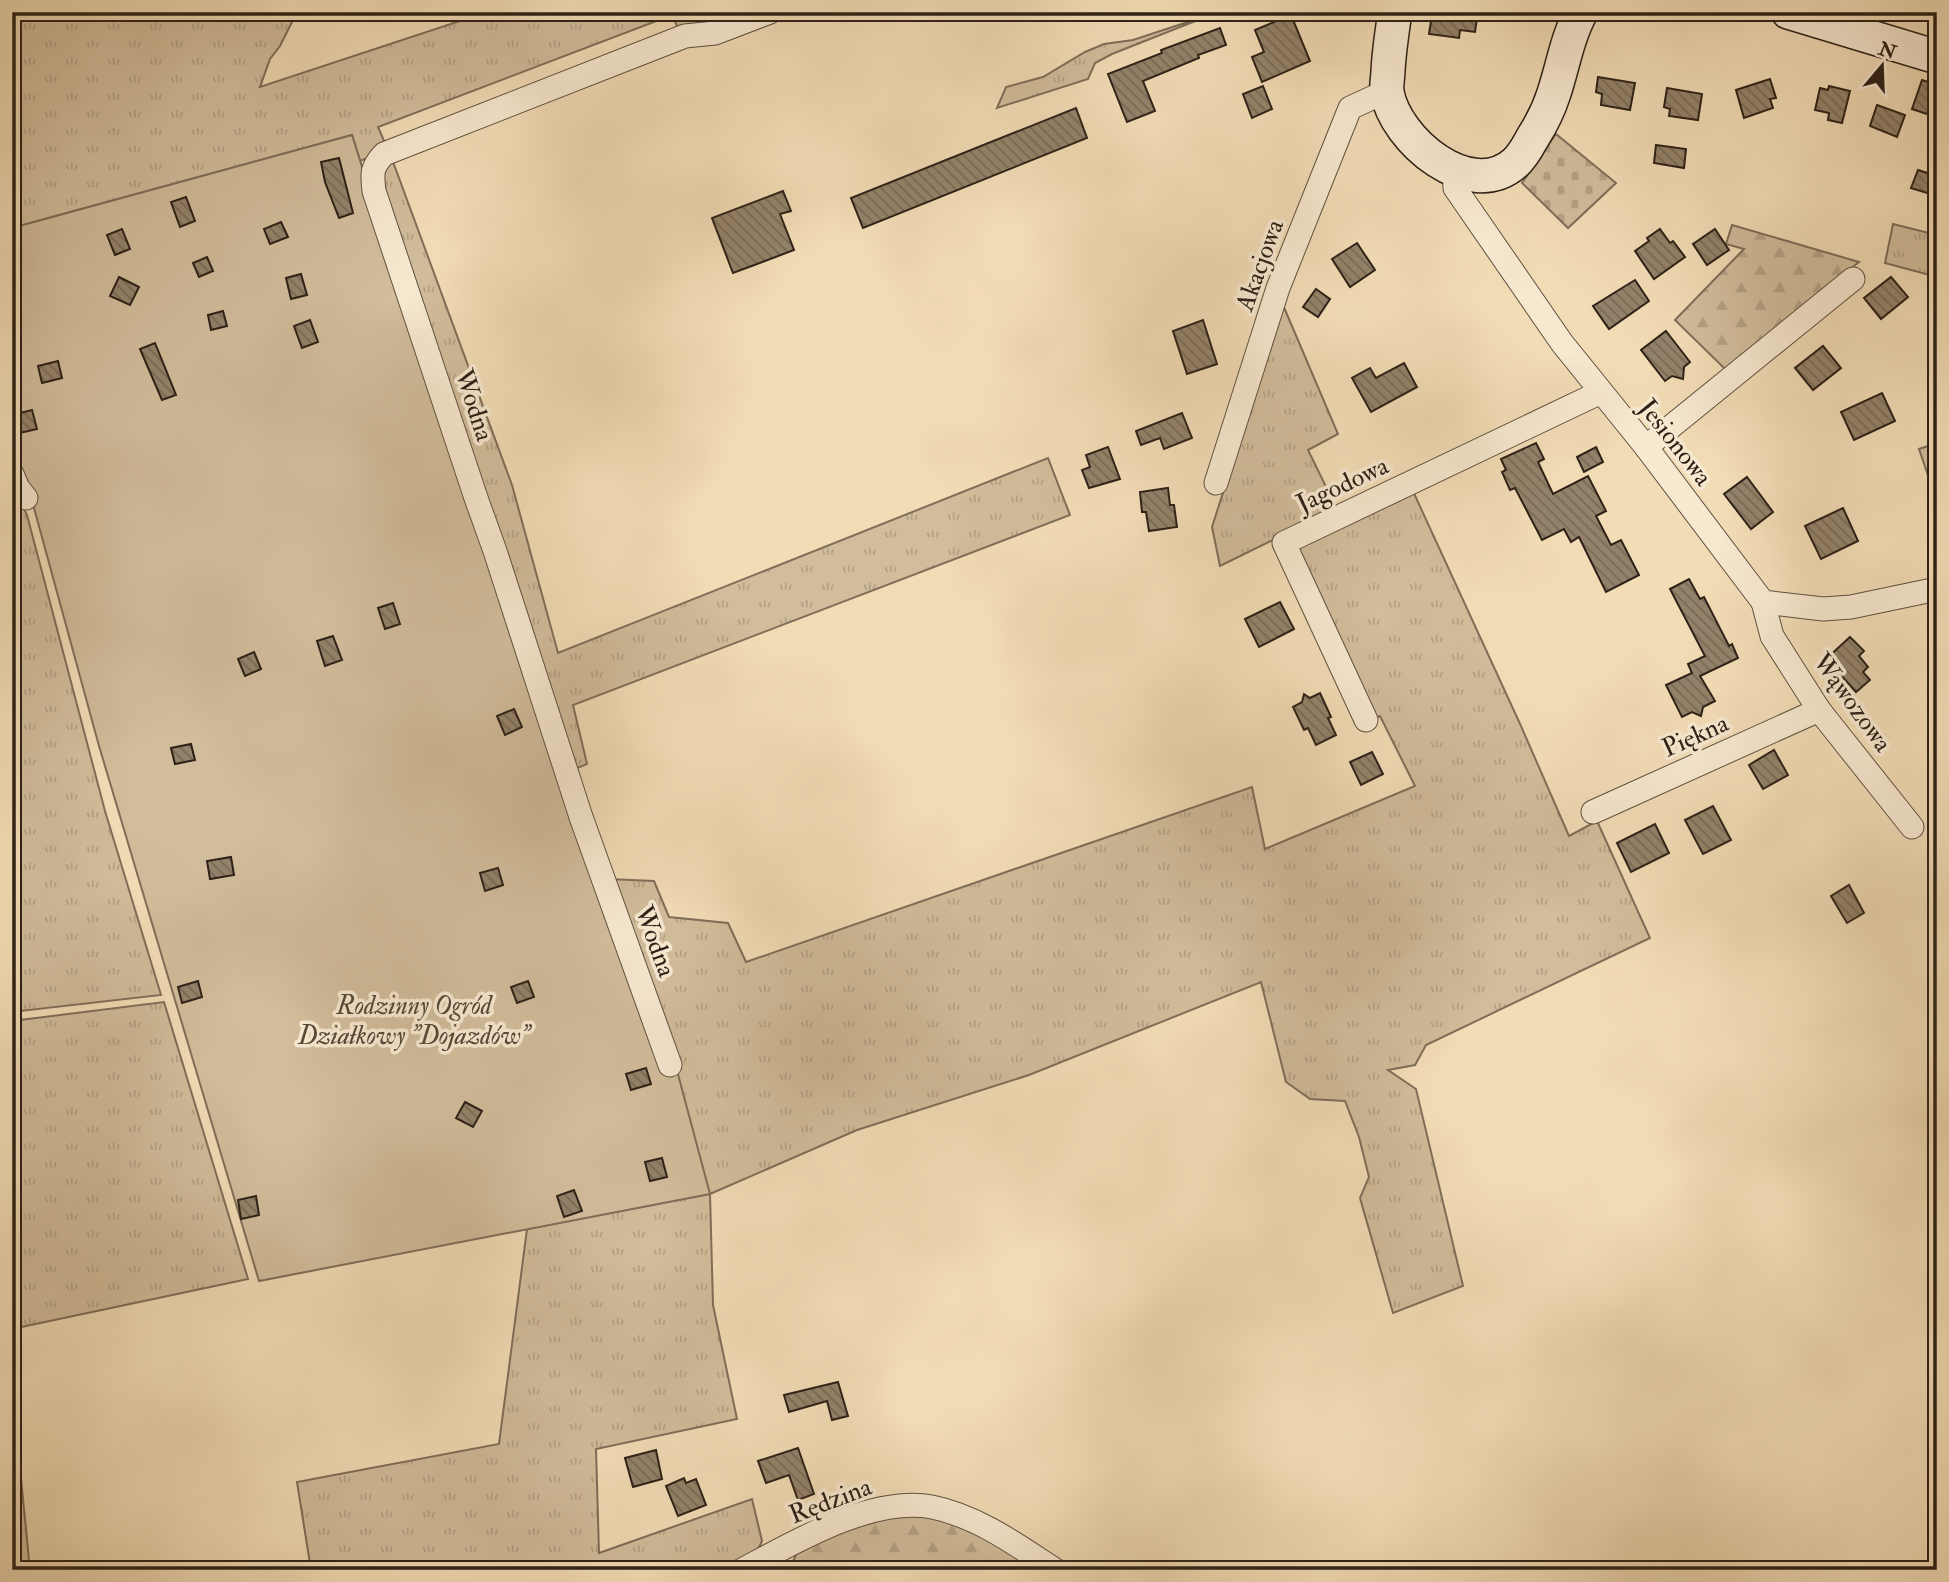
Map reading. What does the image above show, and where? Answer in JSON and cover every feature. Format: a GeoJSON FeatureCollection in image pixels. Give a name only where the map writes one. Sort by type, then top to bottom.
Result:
{"type":"FeatureCollection","features":[{"type":"Feature","properties":{"kind":"street","name":"Wodna"},"geometry":{"type":"LineString","coordinates":[[670,1065],[582,817],[378,204],[372,173],[375,163],[384,154],[685,36],[715,33],[770,12]]}},
{"type":"Feature","properties":{"kind":"street"},"geometry":{"type":"LineString","coordinates":[[1395,12],[1389,50],[1387,91],[1402,127],[1428,154],[1454,170],[1487,175],[1504,171],[1517,162],[1546,116],[1571,34],[1581,12]]}},
{"type":"Feature","properties":{"kind":"street"},"geometry":{"type":"LineString","coordinates":[[1788,12],[1937,57]]}},
{"type":"Feature","properties":{"kind":"street","name":"Akacjowa"},"geometry":{"type":"LineString","coordinates":[[1216,483],[1278,288],[1350,108],[1387,91]]}},
{"type":"Feature","properties":{"kind":"street","name":"Jesionowa"},"geometry":{"type":"LineString","coordinates":[[1454,170],[1455,188],[1562,343],[1646,447],[1763,602]]}},
{"type":"Feature","properties":{"kind":"street"},"geometry":{"type":"LineString","coordinates":[[1646,447],[1853,279]]}},
{"type":"Feature","properties":{"kind":"street","name":"Jagodowa"},"geometry":{"type":"LineString","coordinates":[[1366,720],[1284,543],[1601,392]]}},
{"type":"Feature","properties":{"kind":"street"},"geometry":{"type":"LineString","coordinates":[[12,474],[26,498]]}},
{"type":"Feature","properties":{"kind":"street"},"geometry":{"type":"LineString","coordinates":[[1763,602],[1823,609],[1851,607],[1937,589]]}},
{"type":"Feature","properties":{"kind":"street","name":"Wąwozowa"},"geometry":{"type":"LineString","coordinates":[[1763,602],[1772,636],[1819,710],[1912,827]]}},
{"type":"Feature","properties":{"kind":"street","name":"Piękna"},"geometry":{"type":"LineString","coordinates":[[1593,812],[1819,710]]}},
{"type":"Feature","properties":{"kind":"street","name":"Rędzina"},"geometry":{"type":"LineString","coordinates":[[742,1570],[804,1537],[860,1514],[894,1506],[930,1507],[963,1518],[1000,1535],[1055,1570]]}},
{"type":"Feature","properties":{"kind":"green space"},"geometry":{"type":"Polygon","coordinates":[[[12,12],[297,12],[280,46],[270,59],[260,87],[487,12],[759,12],[684,41],[672,15],[378,127],[388,150],[360,161],[352,135],[12,228],[12,12]]]}},
{"type":"Feature","properties":{"kind":"green space"},"geometry":{"type":"Polygon","coordinates":[[[1218,12],[1112,54],[1095,63],[1088,79],[997,108],[1006,87],[1043,77],[1085,52],[1104,44],[1133,40],[1218,12]]]}},
{"type":"Feature","properties":{"kind":"green space"},"geometry":{"type":"Polygon","coordinates":[[[1556,134],[1616,183],[1568,228],[1522,183],[1556,134]]]}},
{"type":"Feature","properties":{"kind":"green space","name":"Rodzinny Ogród Działkowy \"Dojazdów\""},"geometry":{"type":"Polygon","coordinates":[[[352,135],[418,345],[675,1063],[710,1194],[259,1281],[99,746],[34,508],[12,459],[12,228],[352,135]]]}},
{"type":"Feature","properties":{"kind":"green space"},"geometry":{"type":"Polygon","coordinates":[[[392,159],[512,485],[558,653],[1048,458],[1070,515],[573,705],[587,764],[573,770],[379,172],[392,159]]]}},
{"type":"Feature","properties":{"kind":"green space"},"geometry":{"type":"Polygon","coordinates":[[[1893,224],[1937,235],[1937,277],[1885,263],[1893,224]]]}},
{"type":"Feature","properties":{"kind":"green space"},"geometry":{"type":"Polygon","coordinates":[[[1732,225],[1859,262],[1726,370],[1675,320],[1744,249],[1726,244],[1732,225]]]}},
{"type":"Feature","properties":{"kind":"green space"},"geometry":{"type":"Polygon","coordinates":[[[1283,305],[1338,434],[1308,450],[1335,505],[1220,566],[1212,527],[1283,305]]]}},
{"type":"Feature","properties":{"kind":"green space"},"geometry":{"type":"Polygon","coordinates":[[[1937,443],[1937,502],[1919,449],[1937,443]]]}},
{"type":"Feature","properties":{"kind":"green space"},"geometry":{"type":"Polygon","coordinates":[[[12,484],[27,515],[105,811],[161,995],[12,1012],[12,484]]]}},
{"type":"Feature","properties":{"kind":"green space"},"geometry":{"type":"Polygon","coordinates":[[[1412,489],[1569,836],[1597,821],[1650,938],[1426,1045],[1415,1065],[1388,1070],[1416,1089],[1463,1286],[1393,1313],[1360,1198],[1369,1177],[1359,1137],[1345,1101],[1310,1099],[1286,1082],[1261,982],[1029,1075],[857,1130],[710,1194],[713,1305],[737,1419],[596,1449],[599,1553],[752,1499],[762,1541],[757,1552],[725,1570],[311,1570],[297,1482],[499,1444],[527,1229],[709,1194],[609,879],[654,881],[669,917],[728,923],[746,962],[1252,787],[1265,849],[1415,786],[1380,716],[1372,720],[1295,545],[1412,489]]]}},
{"type":"Feature","properties":{"kind":"green space"},"geometry":{"type":"Polygon","coordinates":[[[164,1002],[248,1279],[12,1329],[12,1021],[164,1002]]]}},
{"type":"Feature","properties":{"kind":"green space"},"geometry":{"type":"Polygon","coordinates":[[[20,1468],[30,1570],[12,1570],[12,1470],[20,1468]]]}},
{"type":"Feature","properties":{"kind":"green space"},"geometry":{"type":"Polygon","coordinates":[[[888,1511],[955,1518],[1030,1562],[1006,1570],[789,1570],[801,1544],[888,1511]]]}},
{"type":"Feature","properties":{"kind":"building"},"geometry":{"type":"Polygon","coordinates":[[[1441,12],[1478,12],[1475,32],[1460,30],[1459,38],[1429,34],[1432,15],[1441,16],[1441,12]]]}},
{"type":"Feature","properties":{"kind":"building"},"geometry":{"type":"Polygon","coordinates":[[[1291,15],[1310,61],[1262,82],[1252,57],[1264,52],[1255,30],[1291,15]]]}},
{"type":"Feature","properties":{"kind":"building"},"geometry":{"type":"Polygon","coordinates":[[[1220,28],[1226,45],[1143,81],[1155,111],[1127,122],[1108,74],[1220,28]]]}},
{"type":"Feature","properties":{"kind":"building"},"geometry":{"type":"Polygon","coordinates":[[[1598,77],[1635,83],[1630,110],[1601,105],[1602,94],[1596,92],[1598,77]]]}},
{"type":"Feature","properties":{"kind":"building"},"geometry":{"type":"Polygon","coordinates":[[[1770,79],[1776,98],[1770,99],[1773,108],[1744,118],[1736,90],[1770,79]]]}},
{"type":"Feature","properties":{"kind":"building"},"geometry":{"type":"Polygon","coordinates":[[[1922,80],[1937,85],[1937,105],[1933,116],[1912,109],[1922,80]]]}},
{"type":"Feature","properties":{"kind":"building"},"geometry":{"type":"Polygon","coordinates":[[[1263,86],[1272,109],[1252,118],[1243,94],[1263,86]]]}},
{"type":"Feature","properties":{"kind":"building"},"geometry":{"type":"Polygon","coordinates":[[[1829,86],[1850,91],[1842,123],[1828,120],[1829,113],[1815,110],[1820,88],[1828,90],[1829,86]]]}},
{"type":"Feature","properties":{"kind":"building"},"geometry":{"type":"Polygon","coordinates":[[[1667,88],[1702,94],[1698,120],[1669,116],[1670,109],[1664,107],[1667,88]]]}},
{"type":"Feature","properties":{"kind":"building"},"geometry":{"type":"Polygon","coordinates":[[[1877,105],[1905,115],[1897,137],[1870,126],[1877,105]]]}},
{"type":"Feature","properties":{"kind":"building"},"geometry":{"type":"Polygon","coordinates":[[[1076,108],[1087,138],[863,228],[851,198],[1076,108]]]}},
{"type":"Feature","properties":{"kind":"building"},"geometry":{"type":"Polygon","coordinates":[[[1656,145],[1686,149],[1684,168],[1654,163],[1656,145]]]}},
{"type":"Feature","properties":{"kind":"building"},"geometry":{"type":"Polygon","coordinates":[[[339,158],[353,213],[339,218],[325,182],[321,162],[339,158]]]}},
{"type":"Feature","properties":{"kind":"building"},"geometry":{"type":"Polygon","coordinates":[[[1918,170],[1937,176],[1937,196],[1911,188],[1918,170]]]}},
{"type":"Feature","properties":{"kind":"building"},"geometry":{"type":"Polygon","coordinates":[[[783,191],[791,211],[780,214],[794,250],[733,273],[712,218],[783,191]]]}},
{"type":"Feature","properties":{"kind":"building"},"geometry":{"type":"Polygon","coordinates":[[[186,197],[195,221],[180,227],[171,202],[186,197]]]}},
{"type":"Feature","properties":{"kind":"building"},"geometry":{"type":"Polygon","coordinates":[[[281,222],[288,237],[270,244],[264,229],[281,222]]]}},
{"type":"Feature","properties":{"kind":"building"},"geometry":{"type":"Polygon","coordinates":[[[122,229],[130,249],[115,255],[107,235],[122,229]]]}},
{"type":"Feature","properties":{"kind":"building"},"geometry":{"type":"Polygon","coordinates":[[[1660,229],[1685,257],[1654,279],[1635,251],[1660,229]]]}},
{"type":"Feature","properties":{"kind":"building"},"geometry":{"type":"Polygon","coordinates":[[[1715,229],[1729,250],[1707,265],[1693,244],[1715,229]]]}},
{"type":"Feature","properties":{"kind":"building"},"geometry":{"type":"Polygon","coordinates":[[[1357,243],[1375,270],[1350,287],[1332,259],[1357,243]]]}},
{"type":"Feature","properties":{"kind":"building"},"geometry":{"type":"Polygon","coordinates":[[[207,257],[213,271],[199,277],[193,263],[207,257]]]}},
{"type":"Feature","properties":{"kind":"building"},"geometry":{"type":"Polygon","coordinates":[[[301,274],[307,295],[291,299],[286,278],[301,274]]]}},
{"type":"Feature","properties":{"kind":"building"},"geometry":{"type":"Polygon","coordinates":[[[119,277],[139,287],[130,305],[110,296],[119,277]]]}},
{"type":"Feature","properties":{"kind":"building"},"geometry":{"type":"Polygon","coordinates":[[[1891,277],[1908,297],[1881,319],[1864,298],[1891,277]]]}},
{"type":"Feature","properties":{"kind":"building"},"geometry":{"type":"Polygon","coordinates":[[[1635,280],[1649,301],[1609,329],[1593,306],[1635,280]]]}},
{"type":"Feature","properties":{"kind":"building"},"geometry":{"type":"Polygon","coordinates":[[[1316,289],[1330,299],[1318,317],[1303,307],[1316,289]]]}},
{"type":"Feature","properties":{"kind":"building"},"geometry":{"type":"Polygon","coordinates":[[[223,311],[227,326],[211,330],[208,315],[223,311]]]}},
{"type":"Feature","properties":{"kind":"building"},"geometry":{"type":"Polygon","coordinates":[[[310,320],[318,342],[302,348],[294,326],[310,320]]]}},
{"type":"Feature","properties":{"kind":"building"},"geometry":{"type":"Polygon","coordinates":[[[1203,320],[1217,364],[1187,374],[1173,331],[1203,320]]]}},
{"type":"Feature","properties":{"kind":"building"},"geometry":{"type":"Polygon","coordinates":[[[1666,331],[1690,362],[1684,367],[1683,379],[1672,376],[1665,381],[1641,350],[1666,331]]]}},
{"type":"Feature","properties":{"kind":"building"},"geometry":{"type":"Polygon","coordinates":[[[155,343],[176,395],[162,400],[140,349],[155,343]]]}},
{"type":"Feature","properties":{"kind":"building"},"geometry":{"type":"Polygon","coordinates":[[[1823,346],[1841,368],[1813,390],[1795,368],[1823,346]]]}},
{"type":"Feature","properties":{"kind":"building"},"geometry":{"type":"Polygon","coordinates":[[[58,361],[62,378],[42,383],[38,366],[58,361]]]}},
{"type":"Feature","properties":{"kind":"building"},"geometry":{"type":"Polygon","coordinates":[[[1404,363],[1417,387],[1371,412],[1352,378],[1370,368],[1376,378],[1404,363]]]}},
{"type":"Feature","properties":{"kind":"building"},"geometry":{"type":"Polygon","coordinates":[[[1882,393],[1895,421],[1854,440],[1841,412],[1882,393]]]}},
{"type":"Feature","properties":{"kind":"building"},"geometry":{"type":"Polygon","coordinates":[[[32,410],[37,429],[15,434],[12,415],[32,410]]]}},
{"type":"Feature","properties":{"kind":"building"},"geometry":{"type":"Polygon","coordinates":[[[1182,413],[1192,438],[1164,449],[1160,438],[1141,445],[1136,431],[1182,413]]]}},
{"type":"Feature","properties":{"kind":"building"},"geometry":{"type":"Polygon","coordinates":[[[1536,443],[1544,459],[1538,462],[1553,494],[1588,476],[1606,511],[1596,516],[1611,545],[1621,540],[1639,575],[1606,592],[1579,537],[1571,542],[1564,529],[1542,540],[1515,488],[1510,490],[1502,472],[1506,470],[1501,459],[1536,443]]]}},
{"type":"Feature","properties":{"kind":"building"},"geometry":{"type":"Polygon","coordinates":[[[1108,447],[1120,479],[1089,488],[1082,470],[1090,467],[1086,455],[1108,447]]]}},
{"type":"Feature","properties":{"kind":"building"},"geometry":{"type":"Polygon","coordinates":[[[1596,447],[1603,462],[1584,472],[1577,457],[1596,447]]]}},
{"type":"Feature","properties":{"kind":"building"},"geometry":{"type":"Polygon","coordinates":[[[1747,477],[1773,512],[1751,529],[1724,494],[1747,477]]]}},
{"type":"Feature","properties":{"kind":"building"},"geometry":{"type":"Polygon","coordinates":[[[1168,488],[1177,527],[1149,531],[1146,512],[1142,512],[1140,492],[1168,488]]]}},
{"type":"Feature","properties":{"kind":"building"},"geometry":{"type":"Polygon","coordinates":[[[1843,508],[1858,541],[1821,559],[1805,526],[1843,508]]]}},
{"type":"Feature","properties":{"kind":"building"},"geometry":{"type":"Polygon","coordinates":[[[1689,579],[1700,599],[1704,597],[1738,658],[1700,676],[1715,701],[1703,707],[1701,716],[1692,712],[1682,717],[1666,685],[1692,673],[1688,664],[1705,656],[1670,589],[1689,579]]]}},
{"type":"Feature","properties":{"kind":"building"},"geometry":{"type":"Polygon","coordinates":[[[1280,602],[1294,629],[1259,647],[1245,619],[1280,602]]]}},
{"type":"Feature","properties":{"kind":"building"},"geometry":{"type":"Polygon","coordinates":[[[393,603],[400,624],[385,629],[378,608],[393,603]]]}},
{"type":"Feature","properties":{"kind":"building"},"geometry":{"type":"Polygon","coordinates":[[[333,636],[342,660],[325,666],[317,641],[333,636]]]}},
{"type":"Feature","properties":{"kind":"building"},"geometry":{"type":"Polygon","coordinates":[[[1850,637],[1864,651],[1859,656],[1868,667],[1863,672],[1870,680],[1856,692],[1826,659],[1850,637]]]}},
{"type":"Feature","properties":{"kind":"building"},"geometry":{"type":"Polygon","coordinates":[[[254,652],[261,669],[245,676],[238,659],[254,652]]]}},
{"type":"Feature","properties":{"kind":"building"},"geometry":{"type":"Polygon","coordinates":[[[1320,693],[1336,735],[1316,745],[1308,728],[1304,730],[1293,707],[1302,702],[1304,694],[1310,698],[1320,693]]]}},
{"type":"Feature","properties":{"kind":"building"},"geometry":{"type":"Polygon","coordinates":[[[514,709],[522,727],[505,735],[497,716],[514,709]]]}},
{"type":"Feature","properties":{"kind":"building"},"geometry":{"type":"Polygon","coordinates":[[[191,744],[195,760],[175,764],[171,748],[191,744]]]}},
{"type":"Feature","properties":{"kind":"building"},"geometry":{"type":"Polygon","coordinates":[[[1774,750],[1788,775],[1763,789],[1749,765],[1774,750]]]}},
{"type":"Feature","properties":{"kind":"building"},"geometry":{"type":"Polygon","coordinates":[[[1372,752],[1383,774],[1361,785],[1350,762],[1372,752]]]}},
{"type":"Feature","properties":{"kind":"building"},"geometry":{"type":"Polygon","coordinates":[[[1713,806],[1731,840],[1703,854],[1685,820],[1713,806]]]}},
{"type":"Feature","properties":{"kind":"building"},"geometry":{"type":"Polygon","coordinates":[[[1655,824],[1669,853],[1631,872],[1617,843],[1655,824]]]}},
{"type":"Feature","properties":{"kind":"building"},"geometry":{"type":"Polygon","coordinates":[[[231,857],[234,875],[210,879],[207,861],[231,857]]]}},
{"type":"Feature","properties":{"kind":"building"},"geometry":{"type":"Polygon","coordinates":[[[498,868],[503,885],[485,891],[480,873],[498,868]]]}},
{"type":"Feature","properties":{"kind":"building"},"geometry":{"type":"Polygon","coordinates":[[[1849,885],[1864,913],[1847,923],[1831,896],[1849,885]]]}},
{"type":"Feature","properties":{"kind":"building"},"geometry":{"type":"Polygon","coordinates":[[[198,981],[202,997],[182,1003],[178,987],[198,981]]]}},
{"type":"Feature","properties":{"kind":"building"},"geometry":{"type":"Polygon","coordinates":[[[528,981],[534,997],[517,1003],[511,987],[528,981]]]}},
{"type":"Feature","properties":{"kind":"building"},"geometry":{"type":"Polygon","coordinates":[[[646,1068],[651,1084],[631,1090],[626,1074],[646,1068]]]}},
{"type":"Feature","properties":{"kind":"building"},"geometry":{"type":"Polygon","coordinates":[[[465,1102],[482,1111],[473,1127],[456,1118],[465,1102]]]}},
{"type":"Feature","properties":{"kind":"building"},"geometry":{"type":"Polygon","coordinates":[[[662,1158],[667,1177],[650,1181],[645,1162],[662,1158]]]}},
{"type":"Feature","properties":{"kind":"building"},"geometry":{"type":"Polygon","coordinates":[[[574,1190],[582,1211],[564,1217],[557,1196],[574,1190]]]}},
{"type":"Feature","properties":{"kind":"building"},"geometry":{"type":"Polygon","coordinates":[[[256,1196],[259,1215],[241,1219],[238,1200],[256,1196]]]}},
{"type":"Feature","properties":{"kind":"building"},"geometry":{"type":"Polygon","coordinates":[[[838,1382],[848,1416],[832,1420],[827,1401],[789,1412],[784,1395],[838,1382]]]}},
{"type":"Feature","properties":{"kind":"building"},"geometry":{"type":"Polygon","coordinates":[[[798,1448],[814,1494],[798,1500],[789,1475],[766,1483],[758,1461],[798,1448]]]}},
{"type":"Feature","properties":{"kind":"building"},"geometry":{"type":"Polygon","coordinates":[[[656,1450],[662,1479],[633,1487],[625,1458],[656,1450]]]}},
{"type":"Feature","properties":{"kind":"building"},"geometry":{"type":"Polygon","coordinates":[[[684,1478],[686,1483],[696,1479],[706,1505],[678,1516],[666,1486],[684,1478]]]}}]}
